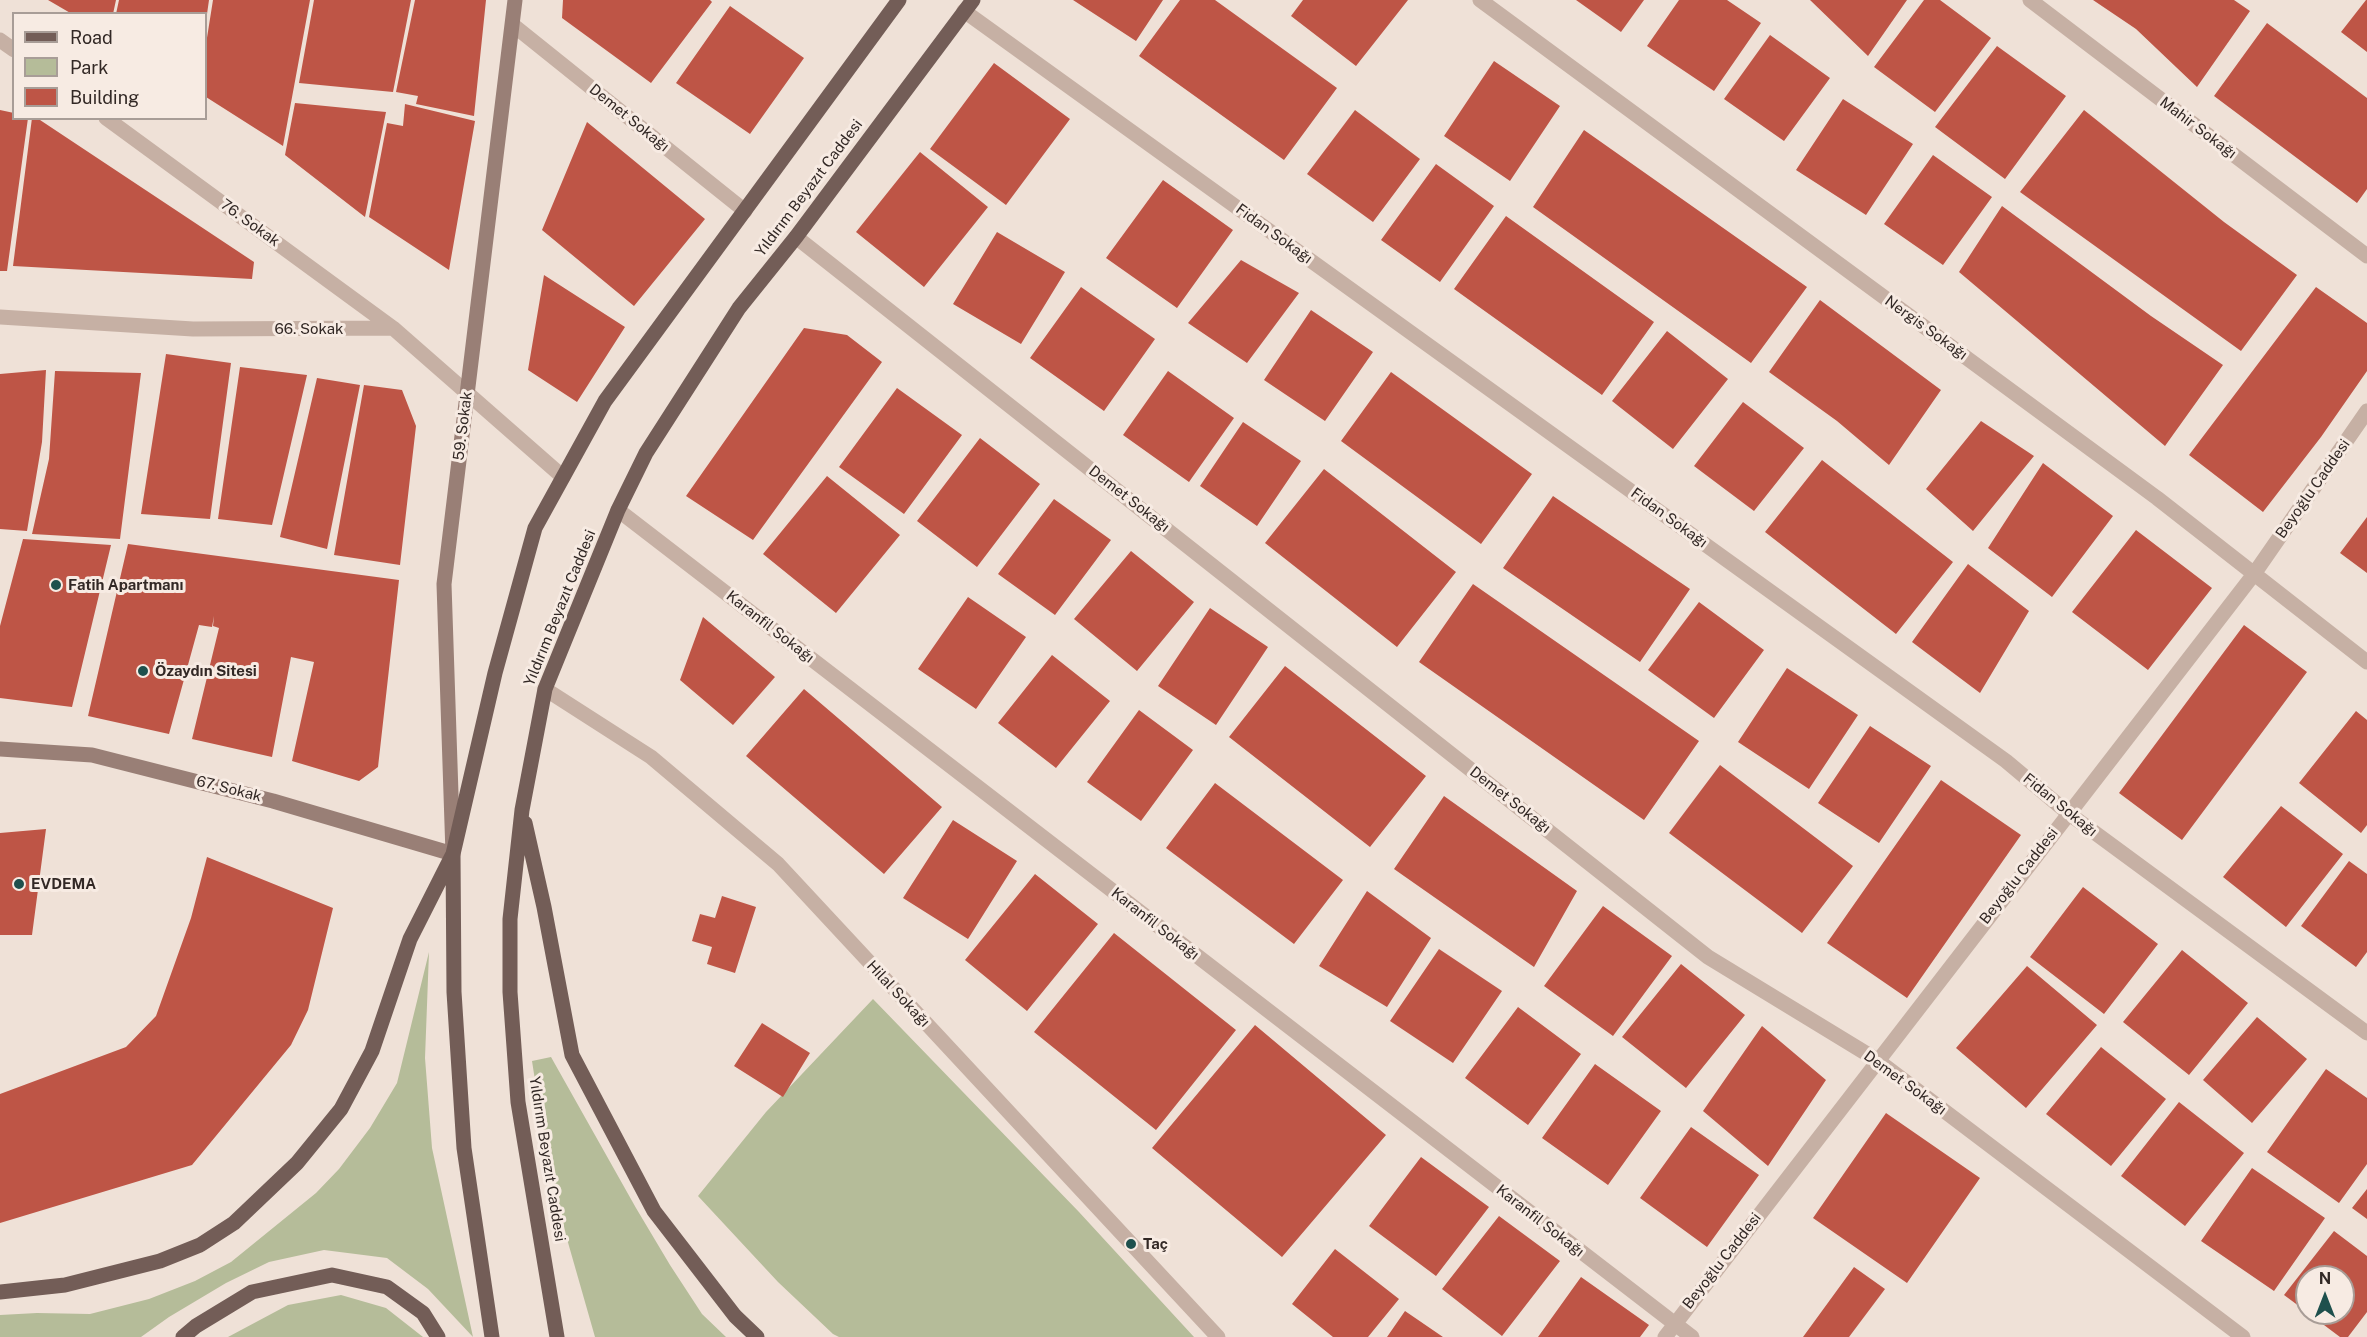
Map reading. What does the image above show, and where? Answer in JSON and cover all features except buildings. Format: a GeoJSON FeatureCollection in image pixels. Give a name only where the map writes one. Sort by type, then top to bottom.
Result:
{"type":"FeatureCollection","features":[{"type":"Feature","properties":{"kind":"main road"},"geometry":{"type":"LineString","coordinates":[[492,1337],[464,1148],[454,992],[453,854],[495,673],[536,528],[605,400],[899,0]]}},
{"type":"Feature","properties":{"kind":"main road","name":"Yıldırım Beyazıt Caddesi"},"geometry":{"type":"LineString","coordinates":[[557,1337],[518,1102],[510,992],[510,919],[522,810],[545,689],[618,510],[646,453],[739,308],[796,237],[968,6]]}},
{"type":"Feature","properties":{"kind":"main road"},"geometry":{"type":"LineString","coordinates":[[522,810],[544,907],[572,1055],[654,1211],[735,1316],[757,1337]]}},
{"type":"Feature","properties":{"kind":"main road"},"geometry":{"type":"LineString","coordinates":[[0,1292],[65,1285],[160,1261],[200,1245],[234,1224],[297,1163],[341,1109],[372,1051],[410,939],[453,854]]}},
{"type":"Feature","properties":{"kind":"main road"},"geometry":{"type":"LineString","coordinates":[[183,1337],[196,1326],[252,1292],[332,1275],[387,1287],[423,1313],[438,1337]]}},
{"type":"Feature","properties":{"kind":"street","name":"59. Sokak"},"geometry":{"type":"LineString","coordinates":[[453,854],[444,584],[515,0]]}},
{"type":"Feature","properties":{"kind":"street","name":"Nergis Sokağı"},"geometry":{"type":"LineString","coordinates":[[1480,0],[2148,491],[2367,662]]}},
{"type":"Feature","properties":{"kind":"street","name":"Mahir Sokağı"},"geometry":{"type":"LineString","coordinates":[[2030,0],[2367,256]]}},
{"type":"Feature","properties":{"kind":"street","name":"Fidan Sokağı"},"geometry":{"type":"LineString","coordinates":[[968,6],[2006,761],[2068,813],[2367,1033]]}},
{"type":"Feature","properties":{"kind":"street","name":"Demet Sokağı"},"geometry":{"type":"LineString","coordinates":[[513,25],[745,211]]}},
{"type":"Feature","properties":{"kind":"street","name":"76. Sokak"},"geometry":{"type":"LineString","coordinates":[[109,120],[393,328]]}},
{"type":"Feature","properties":{"kind":"street","name":"Demet Sokağı"},"geometry":{"type":"LineString","coordinates":[[796,237],[1708,957],[1877,1060],[2243,1337]]}},
{"type":"Feature","properties":{"kind":"street","name":"66. Sokak"},"geometry":{"type":"LineString","coordinates":[[0,317],[193,329],[393,328]]}},
{"type":"Feature","properties":{"kind":"street"},"geometry":{"type":"LineString","coordinates":[[393,328],[563,477]]}},
{"type":"Feature","properties":{"kind":"street","name":"Beyoğlu Caddesi"},"geometry":{"type":"LineString","coordinates":[[1665,1337],[2253,574],[2367,411]]}},
{"type":"Feature","properties":{"kind":"street","name":"Karanfil Sokağı"},"geometry":{"type":"LineString","coordinates":[[618,510],[1692,1337]]}},
{"type":"Feature","properties":{"kind":"street","name":"Hilal Sokağı"},"geometry":{"type":"LineString","coordinates":[[545,689],[651,757],[778,864],[1218,1337]]}},
{"type":"Feature","properties":{"kind":"street","name":"67. Sokak"},"geometry":{"type":"LineString","coordinates":[[0,750],[92,755],[273,801],[453,854]]}},
{"type":"Feature","properties":{"kind":"green space"},"geometry":{"type":"Polygon","coordinates":[[[429,952],[425,1058],[432,1148],[473,1337],[428,1289],[387,1258],[324,1250],[269,1262],[226,1283],[169,1317],[141,1337],[0,1337],[0,1315],[90,1314],[149,1299],[195,1281],[231,1262],[316,1193],[339,1169],[370,1128],[397,1083],[429,952]]]}},
{"type":"Feature","properties":{"kind":"green space"},"geometry":{"type":"Polygon","coordinates":[[[873,999],[1079,1212],[1194,1337],[839,1337],[778,1282],[698,1196],[766,1112],[873,999]]]}},
{"type":"Feature","properties":{"kind":"green space"},"geometry":{"type":"Polygon","coordinates":[[[551,1057],[670,1265],[702,1314],[726,1337],[595,1337],[567,1239],[546,1151],[532,1061],[551,1057]]]}},
{"type":"Feature","properties":{"kind":"green space"},"geometry":{"type":"Polygon","coordinates":[[[341,1295],[386,1308],[423,1337],[228,1337],[288,1305],[341,1295]]]}},
{"type":"Feature","properties":{"kind":"place","name":"Fatih Apartmanı"},"geometry":{"type":"Point","coordinates":[56,585]}},
{"type":"Feature","properties":{"kind":"place","name":"Özaydın Sitesi"},"geometry":{"type":"Point","coordinates":[143,671]}},
{"type":"Feature","properties":{"kind":"place","name":"EVDEMA"},"geometry":{"type":"Point","coordinates":[19,884]}},
{"type":"Feature","properties":{"kind":"place","name":"Taç"},"geometry":{"type":"Point","coordinates":[1131,1244]}}]}
